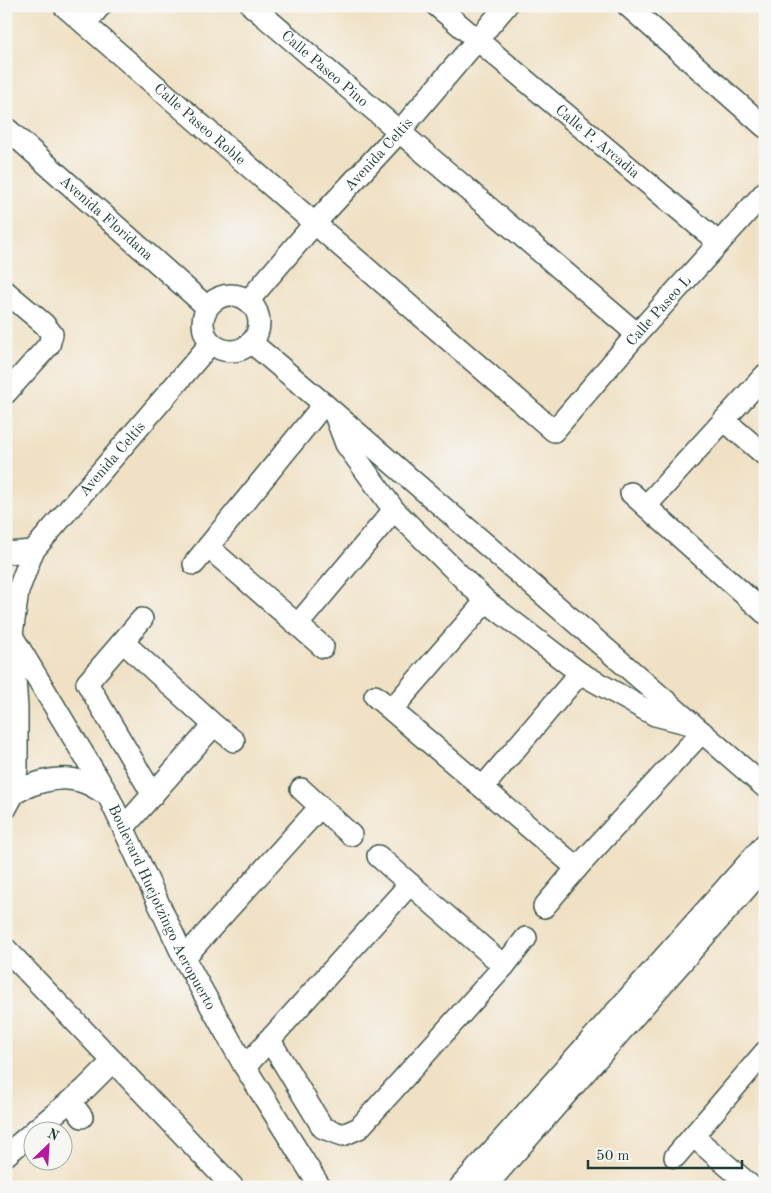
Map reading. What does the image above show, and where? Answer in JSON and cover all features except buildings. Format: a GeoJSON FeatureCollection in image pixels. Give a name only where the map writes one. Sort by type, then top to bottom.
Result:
{"type":"FeatureCollection","features":[{"type":"Feature","properties":{"kind":"street","name":"Calle Paseo Roble"},"geometry":{"type":"LineString","coordinates":[[64,6],[554,431]]}},
{"type":"Feature","properties":{"kind":"street"},"geometry":{"type":"LineString","coordinates":[[84,24],[100,6]]}},
{"type":"Feature","properties":{"kind":"street","name":"Calle Paseo Pino"},"geometry":{"type":"LineString","coordinates":[[252,6],[637,334]]}},
{"type":"Feature","properties":{"kind":"street"},"geometry":{"type":"LineString","coordinates":[[437,6],[476,40]]}},
{"type":"Feature","properties":{"kind":"street","name":"Avenida Celtis"},"geometry":{"type":"LineString","coordinates":[[249,300],[315,223],[399,132],[506,6]]}},
{"type":"Feature","properties":{"kind":"street"},"geometry":{"type":"LineString","coordinates":[[628,6],[765,126]]}},
{"type":"Feature","properties":{"kind":"street","name":"Calle P. Arcadia"},"geometry":{"type":"LineString","coordinates":[[476,40],[719,243]]}},
{"type":"Feature","properties":{"kind":"street","name":"Avenida Floridana"},"geometry":{"type":"LineString","coordinates":[[6,128],[207,308]]}},
{"type":"Feature","properties":{"kind":"street","name":"Calle Paseo L"},"geometry":{"type":"LineString","coordinates":[[554,431],[637,334],[765,192]]}},
{"type":"Feature","properties":{"kind":"street"},"geometry":{"type":"LineString","coordinates":[[6,292],[44,324],[52,334],[49,345],[6,393]]}},
{"type":"Feature","properties":{"kind":"street"},"geometry":{"type":"LineString","coordinates":[[231,294],[240,295],[249,300],[256,307],[260,326],[252,343],[242,349],[231,351],[220,349],[211,343],[204,332],[203,320],[207,308],[213,300],[231,294]]}},
{"type":"Feature","properties":{"kind":"street","name":"Avenida Celtis"},"geometry":{"type":"LineString","coordinates":[[9,800],[17,768],[17,708],[9,631],[18,590],[33,551],[211,343]]}},
{"type":"Feature","properties":{"kind":"street"},"geometry":{"type":"LineString","coordinates":[[252,343],[765,787]]}},
{"type":"Feature","properties":{"kind":"street"},"geometry":{"type":"LineString","coordinates":[[765,375],[725,421],[639,500],[765,613]]}},
{"type":"Feature","properties":{"kind":"street"},"geometry":{"type":"LineString","coordinates":[[329,408],[346,444],[394,510],[486,601],[580,673],[655,715],[698,729]]}},
{"type":"Feature","properties":{"kind":"street"},"geometry":{"type":"LineString","coordinates":[[194,564],[329,408]]}},
{"type":"Feature","properties":{"kind":"street"},"geometry":{"type":"LineString","coordinates":[[725,421],[765,455]]}},
{"type":"Feature","properties":{"kind":"street"},"geometry":{"type":"LineString","coordinates":[[298,624],[394,510]]}},
{"type":"Feature","properties":{"kind":"street"},"geometry":{"type":"LineString","coordinates":[[208,547],[324,647]]}},
{"type":"Feature","properties":{"kind":"street"},"geometry":{"type":"LineString","coordinates":[[6,553],[33,551]]}},
{"type":"Feature","properties":{"kind":"street"},"geometry":{"type":"LineString","coordinates":[[392,708],[486,601]]}},
{"type":"Feature","properties":{"kind":"street"},"geometry":{"type":"LineString","coordinates":[[142,619],[87,683],[153,795]]}},
{"type":"Feature","properties":{"kind":"street","name":"Boulevard Huejotzingo Aeropuerto"},"geometry":{"type":"LineString","coordinates":[[9,631],[108,795],[184,958],[245,1067],[320,1187]]}},
{"type":"Feature","properties":{"kind":"street"},"geometry":{"type":"LineString","coordinates":[[123,642],[234,741]]}},
{"type":"Feature","properties":{"kind":"street"},"geometry":{"type":"LineString","coordinates":[[483,787],[580,673]]}},
{"type":"Feature","properties":{"kind":"street"},"geometry":{"type":"LineString","coordinates":[[375,696],[392,708],[577,868]]}},
{"type":"Feature","properties":{"kind":"street"},"geometry":{"type":"LineString","coordinates":[[124,826],[214,725]]}},
{"type":"Feature","properties":{"kind":"street"},"geometry":{"type":"LineString","coordinates":[[544,907],[698,729]]}},
{"type":"Feature","properties":{"kind":"street"},"geometry":{"type":"LineString","coordinates":[[9,800],[42,782],[62,778],[82,781],[108,795]]}},
{"type":"Feature","properties":{"kind":"street"},"geometry":{"type":"LineString","coordinates":[[301,789],[352,834]]}},
{"type":"Feature","properties":{"kind":"street"},"geometry":{"type":"LineString","coordinates":[[184,958],[320,807]]}},
{"type":"Feature","properties":{"kind":"street"},"geometry":{"type":"LineString","coordinates":[[460,1187],[765,844]]}},
{"type":"Feature","properties":{"kind":"street"},"geometry":{"type":"LineString","coordinates":[[378,856],[504,966]]}},
{"type":"Feature","properties":{"kind":"street"},"geometry":{"type":"LineString","coordinates":[[485,1187],[765,867]]}},
{"type":"Feature","properties":{"kind":"street"},"geometry":{"type":"LineString","coordinates":[[245,1067],[410,884]]}},
{"type":"Feature","properties":{"kind":"street"},"geometry":{"type":"LineString","coordinates":[[269,1039],[323,1128],[343,1135],[359,1128],[504,966],[526,938]]}},
{"type":"Feature","properties":{"kind":"street"},"geometry":{"type":"LineString","coordinates":[[6,949],[232,1187]]}},
{"type":"Feature","properties":{"kind":"street"},"geometry":{"type":"LineString","coordinates":[[675,1157],[765,1052]]}},
{"type":"Feature","properties":{"kind":"street"},"geometry":{"type":"LineString","coordinates":[[59,1120],[71,1114],[113,1061]]}},
{"type":"Feature","properties":{"kind":"street"},"geometry":{"type":"LineString","coordinates":[[693,1136],[752,1187]]}},
{"type":"Feature","properties":{"kind":"street"},"geometry":{"type":"LineString","coordinates":[[6,1155],[22,1142]]}}]}
